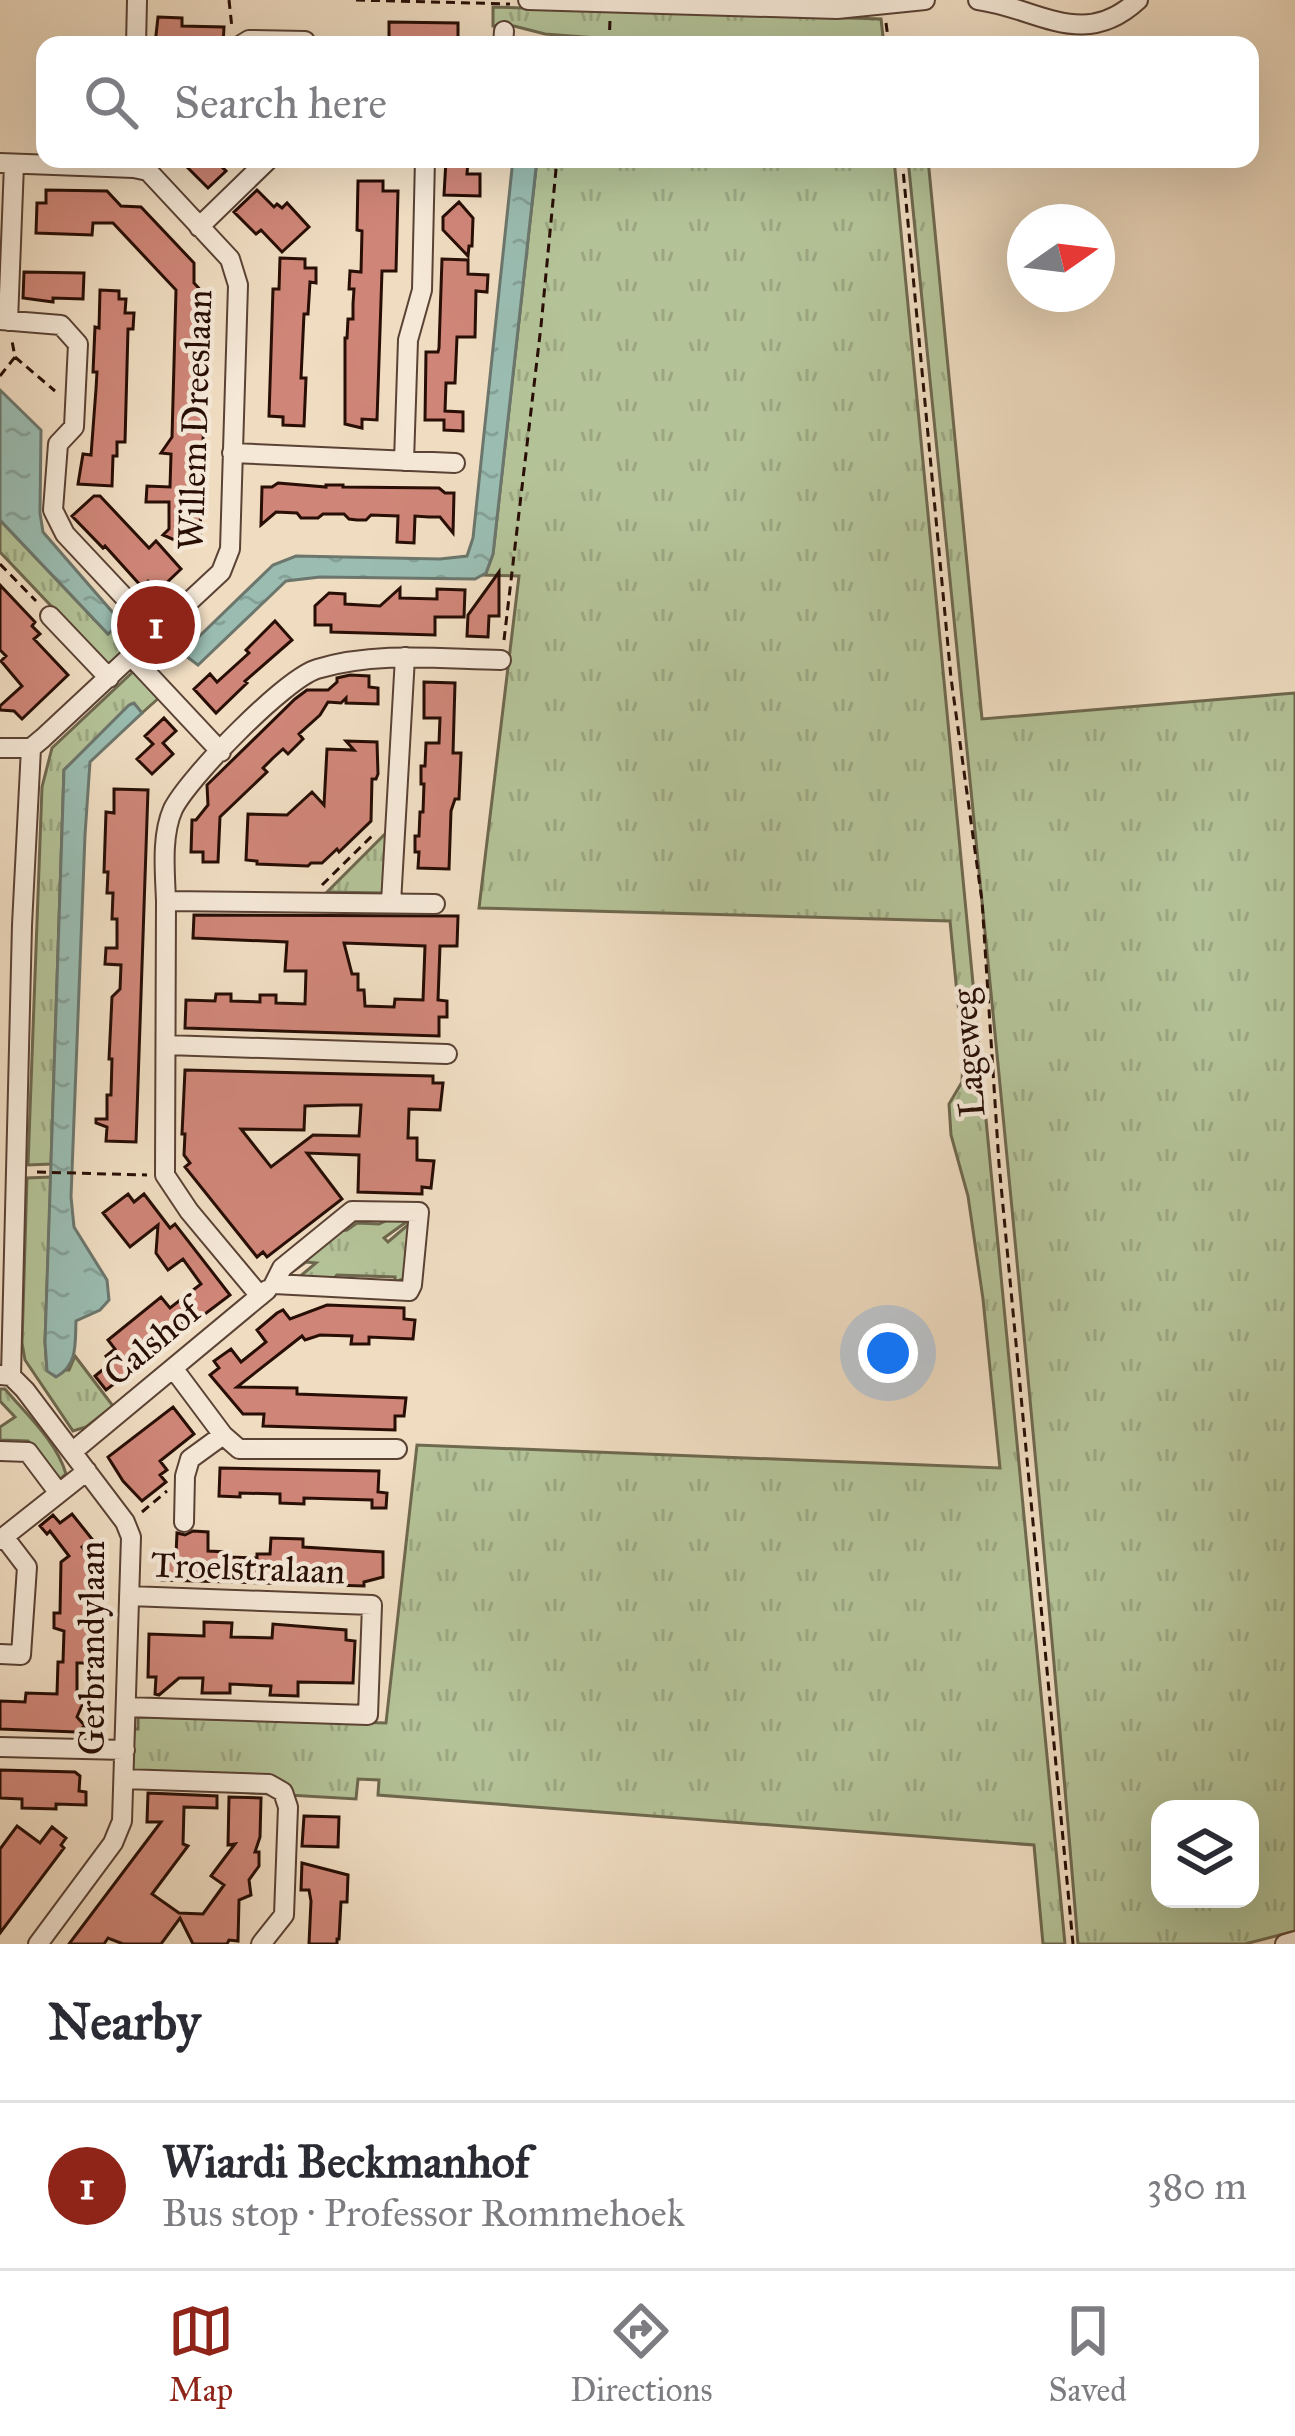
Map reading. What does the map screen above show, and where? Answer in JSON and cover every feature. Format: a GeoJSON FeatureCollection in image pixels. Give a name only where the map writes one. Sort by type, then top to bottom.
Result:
{"type":"FeatureCollection","features":[{"type":"Feature","properties":{"kind":"street"},"geometry":{"type":"LineString","coordinates":[[136,0],[136,36]]}},
{"type":"Feature","properties":{"kind":"street"},"geometry":{"type":"LineString","coordinates":[[527,0],[837,9],[925,0]]}},
{"type":"Feature","properties":{"kind":"street"},"geometry":{"type":"LineString","coordinates":[[978,0],[1075,26],[1119,15],[1138,0]]}},
{"type":"Feature","properties":{"kind":"street"},"geometry":{"type":"LineString","coordinates":[[7,163],[4,321],[61,325],[78,344],[74,428],[58,444],[53,510],[65,534],[157,632]]}},
{"type":"Feature","properties":{"kind":"street","name":"Willem Dreeslaan"},"geometry":{"type":"LineString","coordinates":[[31,748],[221,572],[230,549],[238,285],[230,259],[143,168]]}},
{"type":"Feature","properties":{"kind":"street"},"geometry":{"type":"LineString","coordinates":[[199,226],[259,168]]}},
{"type":"Feature","properties":{"kind":"street"},"geometry":{"type":"LineString","coordinates":[[404,461],[408,340],[422,290],[425,168]]}},
{"type":"Feature","properties":{"kind":"street"},"geometry":{"type":"LineString","coordinates":[[232,453],[455,463]]}},
{"type":"Feature","properties":{"kind":"street"},"geometry":{"type":"LineString","coordinates":[[50,616],[109,678]]}},
{"type":"Feature","properties":{"kind":"street"},"geometry":{"type":"LineString","coordinates":[[132,657],[220,752]]}},
{"type":"Feature","properties":{"kind":"street"},"geometry":{"type":"LineString","coordinates":[[391,903],[406,657]]}},
{"type":"Feature","properties":{"kind":"street"},"geometry":{"type":"LineString","coordinates":[[267,1290],[189,1211],[165,1175],[164,856],[172,811],[198,775],[286,686],[314,670],[406,657],[501,660]]}},
{"type":"Feature","properties":{"kind":"street"},"geometry":{"type":"LineString","coordinates":[[0,748],[31,748],[9,1099],[6,1375]]}},
{"type":"Feature","properties":{"kind":"street"},"geometry":{"type":"LineString","coordinates":[[166,901],[435,904]]}},
{"type":"Feature","properties":{"kind":"street"},"geometry":{"type":"LineString","coordinates":[[0,924],[22,925]]}},
{"type":"Feature","properties":{"kind":"street"},"geometry":{"type":"LineString","coordinates":[[166,1045],[447,1054]]}},
{"type":"Feature","properties":{"kind":"street","name":"Calshof"},"geometry":{"type":"LineString","coordinates":[[72,1451],[267,1290],[282,1268],[352,1211],[419,1212],[409,1291],[267,1290]]}},
{"type":"Feature","properties":{"kind":"street"},"geometry":{"type":"LineString","coordinates":[[173,1369],[239,1449],[397,1449]]}},
{"type":"Feature","properties":{"kind":"street","name":"Gerbrandylaan"},"geometry":{"type":"LineString","coordinates":[[6,1375],[25,1390],[72,1451],[127,1524],[130,1537],[122,1821],[113,1843],[38,1944]]}},
{"type":"Feature","properties":{"kind":"street"},"geometry":{"type":"LineString","coordinates":[[184,1522],[190,1459],[223,1435]]}},
{"type":"Feature","properties":{"kind":"street"},"geometry":{"type":"LineString","coordinates":[[0,1451],[28,1452],[58,1492]]}},
{"type":"Feature","properties":{"kind":"street"},"geometry":{"type":"LineString","coordinates":[[0,1654],[21,1655],[26,1567],[2,1538],[87,1471]]}},
{"type":"Feature","properties":{"kind":"street","name":"Troelstralaan"},"geometry":{"type":"LineString","coordinates":[[126,1707],[368,1715],[372,1606],[129,1596]]}},
{"type":"Feature","properties":{"kind":"street"},"geometry":{"type":"LineString","coordinates":[[0,1747],[124,1750]]}},
{"type":"Feature","properties":{"kind":"street"},"geometry":{"type":"LineString","coordinates":[[124,1779],[269,1784],[283,1792],[287,1807],[284,1915],[261,1944]]}},
{"type":"Feature","properties":{"kind":"street"},"geometry":{"type":"LineString","coordinates":[[1285,1944],[1295,1941]]}},
{"type":"Feature","properties":{"kind":"path"},"geometry":{"type":"LineString","coordinates":[[229,0],[235,36]]}},
{"type":"Feature","properties":{"kind":"path"},"geometry":{"type":"LineString","coordinates":[[356,0],[505,4],[527,0]]}},
{"type":"Feature","properties":{"kind":"path"},"geometry":{"type":"LineString","coordinates":[[609,36],[610,2]]}},
{"type":"Feature","properties":{"kind":"path"},"geometry":{"type":"LineString","coordinates":[[884,6],[888,36]]}},
{"type":"Feature","properties":{"kind":"path"},"geometry":{"type":"LineString","coordinates":[[501,660],[556,168]]}},
{"type":"Feature","properties":{"kind":"path","name":"Lageweg"},"geometry":{"type":"LineString","coordinates":[[903,168],[951,679],[982,901],[1003,1210],[1073,1944]]}},
{"type":"Feature","properties":{"kind":"path"},"geometry":{"type":"LineString","coordinates":[[4,321],[15,358],[75,409]]}},
{"type":"Feature","properties":{"kind":"path"},"geometry":{"type":"LineString","coordinates":[[2,374],[15,358]]}},
{"type":"Feature","properties":{"kind":"path"},"geometry":{"type":"LineString","coordinates":[[0,564],[50,616]]}},
{"type":"Feature","properties":{"kind":"path"},"geometry":{"type":"LineString","coordinates":[[304,902],[398,811]]}},
{"type":"Feature","properties":{"kind":"path"},"geometry":{"type":"LineString","coordinates":[[39,1172],[165,1175]]}},
{"type":"Feature","properties":{"kind":"path"},"geometry":{"type":"LineString","coordinates":[[127,1524],[185,1476]]}},
{"type":"Feature","properties":{"kind":"green space"},"geometry":{"type":"Polygon","coordinates":[[[493,7],[881,19],[883,36],[572,36],[493,26],[493,7]]]}},
{"type":"Feature","properties":{"kind":"green space"},"geometry":{"type":"Polygon","coordinates":[[[536,168],[895,168],[1065,1944],[1043,1944],[1034,1845],[378,1795],[379,1780],[358,1779],[356,1799],[132,1786],[138,1717],[386,1723],[417,1445],[1000,1468],[968,1196],[951,1135],[949,1104],[962,1082],[963,1055],[950,921],[479,908],[519,576],[481,575],[493,554],[536,168]]]}},
{"type":"Feature","properties":{"kind":"green space"},"geometry":{"type":"Polygon","coordinates":[[[909,168],[929,168],[982,719],[1295,693],[1295,1931],[1245,1944],[1078,1944],[909,168]]]}},
{"type":"Feature","properties":{"kind":"green space"},"geometry":{"type":"Polygon","coordinates":[[[0,520],[108,634],[121,622],[140,629],[109,667],[0,552],[0,520]]]}},
{"type":"Feature","properties":{"kind":"green space"},"geometry":{"type":"Polygon","coordinates":[[[136,669],[161,696],[142,713],[134,704],[64,770],[51,1164],[28,1165],[42,787],[52,748],[136,669]]]}},
{"type":"Feature","properties":{"kind":"green space"},"geometry":{"type":"Polygon","coordinates":[[[390,829],[385,893],[327,892],[390,829]]]}},
{"type":"Feature","properties":{"kind":"green space"},"geometry":{"type":"Polygon","coordinates":[[[51,1177],[47,1370],[69,1370],[75,1356],[113,1406],[73,1431],[25,1360],[22,1343],[27,1178],[51,1177]]]}},
{"type":"Feature","properties":{"kind":"green space"},"geometry":{"type":"Polygon","coordinates":[[[394,1217],[409,1220],[384,1238],[388,1242],[409,1224],[406,1278],[395,1282],[395,1277],[298,1278],[316,1263],[306,1262],[292,1272],[292,1266],[339,1231],[394,1217]]]}},
{"type":"Feature","properties":{"kind":"green space"},"geometry":{"type":"Polygon","coordinates":[[[0,1389],[5,1389],[56,1451],[66,1474],[58,1481],[28,1441],[0,1440],[0,1427],[15,1417],[0,1401],[0,1389]]]}},
{"type":"Feature","properties":{"kind":"water"},"geometry":{"type":"Polygon","coordinates":[[[512,168],[536,168],[493,554],[486,573],[475,579],[320,577],[286,581],[198,665],[182,653],[273,565],[296,556],[467,556],[473,538],[512,168]]]}},
{"type":"Feature","properties":{"kind":"water"},"geometry":{"type":"Polygon","coordinates":[[[0,390],[41,430],[43,532],[121,622],[108,634],[0,520],[0,390]]]}},
{"type":"Feature","properties":{"kind":"water"},"geometry":{"type":"Polygon","coordinates":[[[134,703],[142,713],[90,762],[85,835],[71,1197],[74,1227],[107,1280],[109,1300],[100,1310],[76,1321],[72,1360],[56,1377],[47,1371],[45,1342],[64,770],[134,703]]]}},
{"type":"Feature","properties":{"kind":"building"},"geometry":{"type":"Polygon","coordinates":[[[158,17],[182,18],[182,26],[224,27],[224,36],[156,36],[158,17]]]}},
{"type":"Feature","properties":{"kind":"building"},"geometry":{"type":"Polygon","coordinates":[[[389,22],[458,23],[458,36],[389,36],[389,22]]]}},
{"type":"Feature","properties":{"kind":"building"},"geometry":{"type":"Polygon","coordinates":[[[188,168],[226,171],[208,188],[188,168]]]}},
{"type":"Feature","properties":{"kind":"building"},"geometry":{"type":"Polygon","coordinates":[[[446,168],[467,168],[467,174],[480,174],[480,196],[444,195],[446,168]]]}},
{"type":"Feature","properties":{"kind":"building"},"geometry":{"type":"Polygon","coordinates":[[[358,181],[383,181],[383,191],[398,191],[396,271],[382,271],[377,420],[362,419],[362,428],[345,424],[345,338],[348,319],[353,319],[354,289],[349,289],[350,271],[361,272],[358,181]]]}},
{"type":"Feature","properties":{"kind":"building"},"geometry":{"type":"Polygon","coordinates":[[[46,190],[107,191],[121,206],[141,207],[194,263],[194,283],[208,298],[200,537],[186,545],[163,535],[169,529],[169,502],[146,502],[147,486],[170,487],[171,454],[161,453],[172,437],[176,290],[113,223],[93,223],[92,235],[36,233],[37,203],[46,203],[46,190]]]}},
{"type":"Feature","properties":{"kind":"building"},"geometry":{"type":"Polygon","coordinates":[[[257,190],[274,207],[287,203],[309,227],[282,252],[234,212],[257,190]]]}},
{"type":"Feature","properties":{"kind":"building"},"geometry":{"type":"Polygon","coordinates":[[[459,202],[473,218],[468,256],[443,230],[443,217],[459,202]]]}},
{"type":"Feature","properties":{"kind":"building"},"geometry":{"type":"Polygon","coordinates":[[[280,258],[305,259],[305,268],[316,268],[308,314],[304,314],[304,426],[283,425],[283,417],[269,416],[273,289],[279,289],[280,258]]]}},
{"type":"Feature","properties":{"kind":"building"},"geometry":{"type":"Polygon","coordinates":[[[442,259],[468,260],[468,274],[488,275],[487,292],[476,291],[475,337],[457,337],[455,383],[446,383],[445,411],[463,412],[463,431],[444,430],[444,420],[425,420],[426,352],[439,348],[442,259]]]}},
{"type":"Feature","properties":{"kind":"building"},"geometry":{"type":"Polygon","coordinates":[[[24,272],[84,273],[83,299],[23,298],[24,272]]]}},
{"type":"Feature","properties":{"kind":"building"},"geometry":{"type":"Polygon","coordinates":[[[100,290],[119,291],[119,299],[126,299],[125,313],[134,313],[133,329],[128,329],[125,442],[117,442],[112,486],[78,484],[83,454],[91,455],[100,290]]]}},
{"type":"Feature","properties":{"kind":"building"},"geometry":{"type":"Polygon","coordinates":[[[278,483],[439,488],[454,493],[453,533],[440,517],[415,516],[414,543],[397,542],[398,516],[371,515],[357,520],[344,514],[301,518],[297,513],[276,512],[261,525],[262,487],[278,483]]]}},
{"type":"Feature","properties":{"kind":"building"},"geometry":{"type":"Polygon","coordinates":[[[100,496],[149,548],[156,541],[181,569],[158,591],[148,581],[142,587],[72,516],[100,496]]]}},
{"type":"Feature","properties":{"kind":"building"},"geometry":{"type":"Polygon","coordinates":[[[499,572],[499,616],[489,616],[488,637],[467,636],[468,615],[499,572]]]}},
{"type":"Feature","properties":{"kind":"building"},"geometry":{"type":"Polygon","coordinates":[[[0,585],[35,622],[32,626],[40,634],[34,639],[68,675],[22,719],[14,711],[0,710],[22,686],[1,661],[6,656],[0,650],[0,585]]]}},
{"type":"Feature","properties":{"kind":"building"},"geometry":{"type":"Polygon","coordinates":[[[400,588],[400,598],[437,599],[437,589],[465,590],[464,617],[435,617],[435,635],[331,632],[331,625],[315,625],[315,606],[329,593],[345,594],[345,604],[380,606],[400,588]]]}},
{"type":"Feature","properties":{"kind":"building"},"geometry":{"type":"Polygon","coordinates":[[[275,621],[292,640],[216,713],[194,689],[210,674],[217,682],[275,621]]]}},
{"type":"Feature","properties":{"kind":"building"},"geometry":{"type":"Polygon","coordinates":[[[369,676],[369,687],[378,688],[378,704],[346,703],[346,698],[341,703],[328,702],[299,734],[303,739],[288,754],[283,749],[273,758],[263,768],[267,772],[220,817],[218,862],[203,862],[203,852],[191,852],[192,820],[208,805],[207,785],[295,699],[307,690],[328,690],[337,678],[369,676]]]}},
{"type":"Feature","properties":{"kind":"building"},"geometry":{"type":"Polygon","coordinates":[[[424,682],[455,683],[453,753],[461,753],[459,799],[451,811],[449,869],[418,868],[419,852],[415,852],[423,812],[421,766],[425,766],[426,743],[439,743],[440,718],[424,718],[424,682]]]}},
{"type":"Feature","properties":{"kind":"building"},"geometry":{"type":"Polygon","coordinates":[[[164,718],[176,731],[163,743],[173,754],[152,774],[137,759],[153,744],[145,736],[164,718]]]}},
{"type":"Feature","properties":{"kind":"building"},"geometry":{"type":"Polygon","coordinates":[[[346,741],[377,742],[371,821],[322,863],[246,860],[248,814],[287,815],[312,792],[324,805],[327,749],[354,750],[346,741]]]}},
{"type":"Feature","properties":{"kind":"building"},"geometry":{"type":"Polygon","coordinates":[[[114,789],[148,790],[136,1142],[106,1141],[107,1127],[96,1123],[96,1119],[107,1119],[112,997],[120,989],[121,965],[105,964],[106,948],[117,948],[113,893],[107,893],[108,872],[104,872],[106,812],[114,813],[114,789]]]}},
{"type":"Feature","properties":{"kind":"building"},"geometry":{"type":"Polygon","coordinates":[[[194,915],[458,916],[457,946],[440,946],[438,1000],[447,1001],[447,1017],[439,1017],[439,1036],[185,1028],[186,1000],[215,1001],[216,994],[231,994],[231,1001],[260,1002],[260,995],[276,995],[276,1003],[305,1004],[306,971],[285,971],[287,942],[193,938],[194,915]],[[344,943],[352,974],[358,974],[358,990],[364,990],[365,1006],[394,1007],[395,999],[423,1000],[425,946],[344,943]]]}},
{"type":"Feature","properties":{"kind":"building"},"geometry":{"type":"Polygon","coordinates":[[[185,1070],[433,1076],[433,1083],[443,1083],[440,1110],[409,1109],[408,1138],[417,1138],[417,1160],[434,1161],[431,1188],[422,1187],[422,1194],[358,1192],[359,1155],[307,1153],[342,1199],[267,1257],[263,1252],[257,1257],[185,1167],[190,1163],[184,1155],[185,1070]],[[361,1105],[305,1106],[304,1130],[241,1129],[271,1167],[313,1135],[359,1136],[361,1105]]]}},
{"type":"Feature","properties":{"kind":"building"},"geometry":{"type":"Polygon","coordinates":[[[128,1194],[134,1202],[144,1194],[170,1228],[175,1224],[230,1295],[201,1317],[196,1311],[174,1329],[179,1335],[163,1347],[157,1339],[133,1357],[139,1365],[106,1390],[95,1376],[111,1363],[106,1356],[115,1349],[108,1340],[161,1297],[170,1308],[201,1284],[183,1259],[168,1270],[156,1253],[158,1225],[130,1247],[103,1213],[128,1194]]]}},
{"type":"Feature","properties":{"kind":"building"},"geometry":{"type":"Polygon","coordinates":[[[327,1305],[404,1308],[404,1319],[415,1320],[413,1339],[369,1337],[369,1344],[351,1344],[352,1336],[320,1335],[305,1340],[302,1336],[237,1387],[406,1398],[404,1416],[395,1416],[395,1430],[263,1426],[264,1414],[243,1414],[210,1375],[219,1368],[214,1361],[231,1349],[241,1362],[266,1342],[257,1330],[277,1313],[283,1310],[290,1319],[327,1305]]]}},
{"type":"Feature","properties":{"kind":"building"},"geometry":{"type":"Polygon","coordinates":[[[173,1407],[194,1434],[160,1461],[167,1470],[160,1475],[166,1482],[142,1501],[108,1457],[173,1407]]]}},
{"type":"Feature","properties":{"kind":"building"},"geometry":{"type":"Polygon","coordinates":[[[220,1468],[379,1471],[378,1492],[387,1493],[386,1508],[372,1508],[372,1500],[304,1498],[304,1504],[280,1503],[280,1494],[219,1496],[220,1468]]]}},
{"type":"Feature","properties":{"kind":"building"},"geometry":{"type":"Polygon","coordinates":[[[72,1514],[92,1539],[82,1547],[91,1559],[93,1581],[90,1663],[77,1663],[77,1699],[82,1705],[77,1717],[85,1726],[76,1732],[0,1729],[0,1701],[25,1702],[26,1693],[57,1694],[64,1631],[54,1628],[54,1613],[60,1613],[61,1562],[69,1556],[50,1531],[47,1534],[40,1526],[53,1515],[60,1523],[72,1514]]]}},
{"type":"Feature","properties":{"kind":"building"},"geometry":{"type":"Polygon","coordinates":[[[208,1532],[208,1551],[228,1552],[228,1557],[270,1554],[271,1538],[303,1539],[303,1547],[383,1552],[383,1577],[364,1582],[364,1586],[162,1580],[162,1554],[176,1555],[177,1533],[208,1532]]]}},
{"type":"Feature","properties":{"kind":"building"},"geometry":{"type":"Polygon","coordinates":[[[204,1622],[232,1623],[231,1637],[272,1638],[273,1624],[346,1630],[346,1640],[355,1641],[353,1683],[298,1682],[298,1696],[270,1695],[271,1686],[230,1684],[230,1693],[202,1693],[203,1678],[179,1678],[155,1694],[156,1677],[148,1677],[149,1634],[204,1636],[204,1622]]]}},
{"type":"Feature","properties":{"kind":"building"},"geometry":{"type":"Polygon","coordinates":[[[0,1770],[75,1772],[80,1776],[79,1791],[86,1792],[86,1805],[22,1808],[22,1799],[0,1798],[0,1770]]]}},
{"type":"Feature","properties":{"kind":"building"},"geometry":{"type":"Polygon","coordinates":[[[148,1793],[217,1796],[217,1808],[184,1807],[183,1844],[188,1846],[152,1894],[179,1913],[203,1914],[224,1885],[211,1876],[235,1844],[228,1845],[229,1797],[261,1798],[255,1852],[259,1852],[259,1866],[249,1880],[251,1895],[239,1900],[238,1941],[193,1944],[180,1918],[161,1944],[123,1944],[108,1938],[104,1944],[69,1944],[161,1822],[147,1822],[148,1793]]]}},
{"type":"Feature","properties":{"kind":"building"},"geometry":{"type":"Polygon","coordinates":[[[304,1816],[339,1817],[338,1847],[302,1846],[304,1816]]]}},
{"type":"Feature","properties":{"kind":"building"},"geometry":{"type":"Polygon","coordinates":[[[17,1826],[40,1843],[52,1827],[66,1838],[64,1848],[0,1933],[0,1849],[17,1826]]]}},
{"type":"Feature","properties":{"kind":"building"},"geometry":{"type":"Polygon","coordinates":[[[302,1863],[348,1875],[337,1944],[309,1944],[311,1901],[309,1890],[301,1890],[302,1863]]]}},
{"type":"Feature","properties":{"kind":"place","name":"Wiardi Beckmanhof"},"geometry":{"type":"Point","coordinates":[156,625]}}]}
